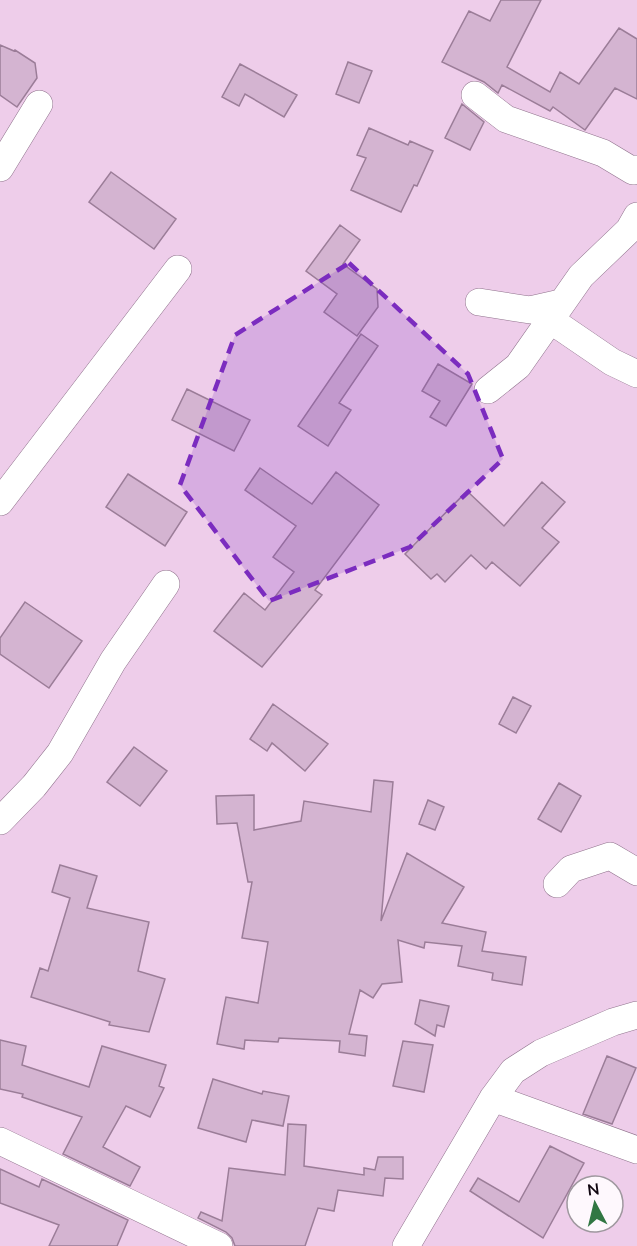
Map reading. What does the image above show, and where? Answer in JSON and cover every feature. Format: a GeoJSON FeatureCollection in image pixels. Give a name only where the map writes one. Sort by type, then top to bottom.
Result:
{"type":"FeatureCollection","features":[{"type":"Feature","properties":{"kind":"street"},"geometry":{"type":"LineString","coordinates":[[475,95],[506,119],[603,153],[633,171],[637,169]]}},
{"type":"Feature","properties":{"kind":"street"},"geometry":{"type":"LineString","coordinates":[[0,168],[39,104]]}},
{"type":"Feature","properties":{"kind":"street"},"geometry":{"type":"LineString","coordinates":[[488,390],[518,366],[581,276],[628,230],[637,216]]}},
{"type":"Feature","properties":{"kind":"street"},"geometry":{"type":"LineString","coordinates":[[0,502],[178,269]]}},
{"type":"Feature","properties":{"kind":"street"},"geometry":{"type":"LineString","coordinates":[[479,302],[530,310],[555,311],[612,362],[637,374]]}},
{"type":"Feature","properties":{"kind":"street"},"geometry":{"type":"LineString","coordinates":[[0,821],[34,786],[60,753],[113,661],[166,584]]}},
{"type":"Feature","properties":{"kind":"street"},"geometry":{"type":"LineString","coordinates":[[557,884],[571,869],[610,856],[637,872]]}},
{"type":"Feature","properties":{"kind":"street"},"geometry":{"type":"LineString","coordinates":[[407,1246],[493,1098],[513,1071],[541,1053],[613,1022],[637,1015]]}},
{"type":"Feature","properties":{"kind":"street"},"geometry":{"type":"LineString","coordinates":[[493,1098],[637,1150]]}},
{"type":"Feature","properties":{"kind":"street"},"geometry":{"type":"LineString","coordinates":[[0,1141],[219,1246]]}},
{"type":"Feature","properties":{"kind":"highlighted area"},"geometry":{"type":"Polygon","coordinates":[[[349,263],[468,374],[503,459],[410,547],[269,601],[180,485],[235,335],[349,263]]]}},
{"type":"Feature","properties":{"kind":"building"},"geometry":{"type":"Polygon","coordinates":[[[501,0],[541,0],[507,67],[550,92],[560,72],[579,84],[619,28],[637,39],[637,99],[615,88],[585,130],[553,107],[550,111],[502,85],[498,93],[484,82],[442,62],[469,11],[490,21],[501,0]]]}},
{"type":"Feature","properties":{"kind":"building"},"geometry":{"type":"Polygon","coordinates":[[[0,45],[15,50],[35,63],[37,78],[17,107],[0,95],[0,45]]]}},
{"type":"Feature","properties":{"kind":"building"},"geometry":{"type":"Polygon","coordinates":[[[348,62],[372,71],[359,103],[336,94],[348,62]]]}},
{"type":"Feature","properties":{"kind":"building"},"geometry":{"type":"Polygon","coordinates":[[[240,64],[297,95],[284,117],[245,94],[239,106],[222,97],[240,64]]]}},
{"type":"Feature","properties":{"kind":"building"},"geometry":{"type":"Polygon","coordinates":[[[462,104],[484,122],[470,150],[445,138],[462,104]]]}},
{"type":"Feature","properties":{"kind":"building"},"geometry":{"type":"Polygon","coordinates":[[[369,128],[408,145],[410,141],[433,151],[417,186],[414,185],[401,212],[351,190],[366,158],[357,155],[369,128]]]}},
{"type":"Feature","properties":{"kind":"building"},"geometry":{"type":"Polygon","coordinates":[[[111,172],[176,219],[154,249],[89,202],[111,172]]]}},
{"type":"Feature","properties":{"kind":"building"},"geometry":{"type":"Polygon","coordinates":[[[340,225],[360,240],[343,264],[377,289],[378,307],[357,336],[324,312],[337,294],[306,271],[340,225]]]}},
{"type":"Feature","properties":{"kind":"building"},"geometry":{"type":"Polygon","coordinates":[[[361,334],[378,346],[339,403],[351,410],[328,446],[298,426],[361,334]]]}},
{"type":"Feature","properties":{"kind":"building"},"geometry":{"type":"Polygon","coordinates":[[[438,364],[472,384],[446,426],[430,417],[440,401],[422,391],[438,364]]]}},
{"type":"Feature","properties":{"kind":"building"},"geometry":{"type":"Polygon","coordinates":[[[187,389],[250,420],[234,451],[172,420],[187,389]]]}},
{"type":"Feature","properties":{"kind":"building"},"geometry":{"type":"Polygon","coordinates":[[[260,468],[312,504],[336,472],[379,505],[315,590],[322,595],[262,667],[214,631],[244,593],[265,610],[294,572],[273,557],[296,526],[245,490],[260,468]]]}},
{"type":"Feature","properties":{"kind":"building"},"geometry":{"type":"Polygon","coordinates":[[[128,474],[187,512],[165,546],[106,507],[128,474]]]}},
{"type":"Feature","properties":{"kind":"building"},"geometry":{"type":"Polygon","coordinates":[[[542,482],[565,502],[542,528],[559,542],[520,586],[492,562],[486,569],[471,555],[445,582],[437,574],[431,579],[405,554],[467,491],[504,526],[542,482]]]}},
{"type":"Feature","properties":{"kind":"building"},"geometry":{"type":"Polygon","coordinates":[[[25,602],[82,641],[49,688],[0,654],[0,638],[25,602]]]}},
{"type":"Feature","properties":{"kind":"building"},"geometry":{"type":"Polygon","coordinates":[[[513,697],[531,706],[516,733],[499,724],[513,697]]]}},
{"type":"Feature","properties":{"kind":"building"},"geometry":{"type":"Polygon","coordinates":[[[273,704],[328,744],[305,771],[272,743],[267,751],[250,739],[273,704]]]}},
{"type":"Feature","properties":{"kind":"building"},"geometry":{"type":"Polygon","coordinates":[[[134,747],[167,771],[140,806],[107,782],[134,747]]]}},
{"type":"Feature","properties":{"kind":"building"},"geometry":{"type":"Polygon","coordinates":[[[374,780],[393,782],[381,921],[407,853],[464,887],[442,923],[486,932],[482,951],[526,957],[522,985],[492,980],[493,973],[458,966],[462,946],[425,942],[424,948],[398,940],[402,982],[382,984],[373,998],[360,990],[349,1034],[367,1036],[365,1056],[339,1052],[340,1041],[279,1038],[278,1042],[245,1040],[244,1049],[217,1044],[226,997],[258,1003],[268,942],[242,938],[252,882],[248,882],[237,823],[217,824],[216,796],[254,795],[254,830],[301,821],[304,801],[371,812],[374,780]]]}},
{"type":"Feature","properties":{"kind":"building"},"geometry":{"type":"Polygon","coordinates":[[[559,783],[581,796],[561,832],[538,819],[559,783]]]}},
{"type":"Feature","properties":{"kind":"building"},"geometry":{"type":"Polygon","coordinates":[[[428,800],[444,807],[435,830],[419,824],[428,800]]]}},
{"type":"Feature","properties":{"kind":"building"},"geometry":{"type":"Polygon","coordinates":[[[60,865],[97,876],[87,908],[149,922],[138,971],[165,979],[149,1032],[109,1025],[110,1022],[31,997],[40,968],[48,971],[70,898],[52,892],[60,865]]]}},
{"type":"Feature","properties":{"kind":"building"},"geometry":{"type":"Polygon","coordinates":[[[420,1000],[449,1006],[444,1027],[437,1025],[435,1036],[415,1024],[420,1000]]]}},
{"type":"Feature","properties":{"kind":"building"},"geometry":{"type":"Polygon","coordinates":[[[0,1040],[26,1046],[22,1065],[89,1087],[102,1046],[166,1065],[159,1086],[164,1088],[150,1117],[126,1106],[103,1147],[140,1167],[130,1186],[63,1154],[82,1117],[22,1097],[23,1094],[0,1089],[0,1040]]]}},
{"type":"Feature","properties":{"kind":"building"},"geometry":{"type":"Polygon","coordinates":[[[403,1041],[433,1045],[424,1092],[393,1086],[403,1041]]]}},
{"type":"Feature","properties":{"kind":"building"},"geometry":{"type":"Polygon","coordinates":[[[607,1056],[636,1068],[612,1124],[583,1114],[607,1056]]]}},
{"type":"Feature","properties":{"kind":"building"},"geometry":{"type":"Polygon","coordinates":[[[213,1079],[262,1094],[263,1091],[289,1096],[283,1126],[252,1120],[246,1142],[198,1128],[213,1079]]]}},
{"type":"Feature","properties":{"kind":"building"},"geometry":{"type":"Polygon","coordinates":[[[288,1124],[306,1125],[304,1166],[364,1175],[364,1168],[375,1170],[378,1157],[403,1157],[403,1179],[385,1178],[383,1196],[338,1190],[334,1211],[318,1208],[305,1246],[235,1246],[232,1238],[226,1232],[198,1218],[201,1212],[222,1221],[229,1168],[285,1175],[288,1124]]]}},
{"type":"Feature","properties":{"kind":"building"},"geometry":{"type":"Polygon","coordinates":[[[550,1146],[584,1163],[578,1174],[565,1174],[565,1198],[543,1238],[470,1191],[478,1178],[519,1202],[550,1146]]]}},
{"type":"Feature","properties":{"kind":"building"},"geometry":{"type":"Polygon","coordinates":[[[0,1169],[39,1187],[42,1179],[128,1220],[117,1246],[49,1246],[59,1225],[0,1203],[0,1169]]]}}]}
